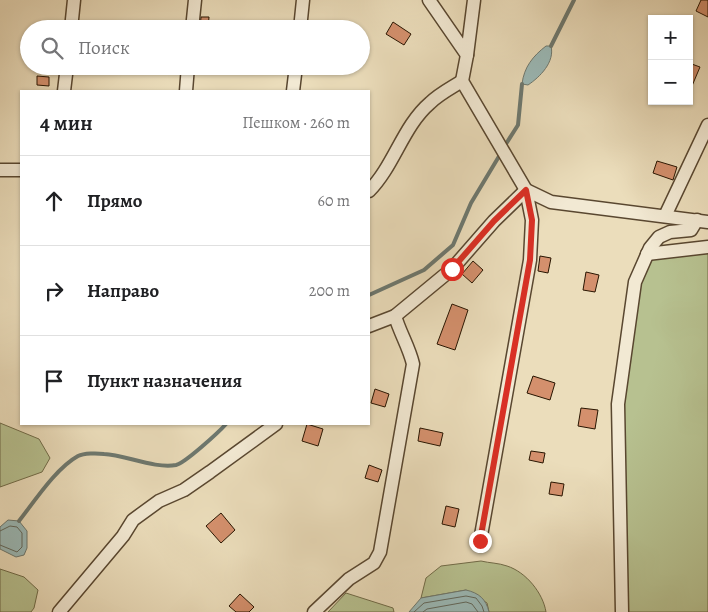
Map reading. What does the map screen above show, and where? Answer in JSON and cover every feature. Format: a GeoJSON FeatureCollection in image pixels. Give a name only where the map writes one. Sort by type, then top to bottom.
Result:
{"type":"FeatureCollection","features":[{"type":"Feature","properties":{"kind":"street"},"geometry":{"type":"LineString","coordinates":[[72,20],[74,0]]}},
{"type":"Feature","properties":{"kind":"street"},"geometry":{"type":"LineString","coordinates":[[193,20],[194,0]]}},
{"type":"Feature","properties":{"kind":"street"},"geometry":{"type":"LineString","coordinates":[[301,20],[303,0]]}},
{"type":"Feature","properties":{"kind":"street"},"geometry":{"type":"LineString","coordinates":[[429,0],[466,55]]}},
{"type":"Feature","properties":{"kind":"street"},"geometry":{"type":"LineString","coordinates":[[474,0],[462,81],[526,190],[532,220],[530,260],[480,541]]}},
{"type":"Feature","properties":{"kind":"street"},"geometry":{"type":"LineString","coordinates":[[64,90],[66,75]]}},
{"type":"Feature","properties":{"kind":"street"},"geometry":{"type":"LineString","coordinates":[[186,90],[187,75]]}},
{"type":"Feature","properties":{"kind":"street"},"geometry":{"type":"LineString","coordinates":[[293,90],[295,75]]}},
{"type":"Feature","properties":{"kind":"street"},"geometry":{"type":"LineString","coordinates":[[370,190],[378,182],[416,120],[429,103],[462,81]]}},
{"type":"Feature","properties":{"kind":"street"},"geometry":{"type":"LineString","coordinates":[[665,216],[708,125]]}},
{"type":"Feature","properties":{"kind":"street"},"geometry":{"type":"LineString","coordinates":[[0,170],[20,170]]}},
{"type":"Feature","properties":{"kind":"street"},"geometry":{"type":"LineString","coordinates":[[526,190],[551,202],[702,221]]}},
{"type":"Feature","properties":{"kind":"street"},"geometry":{"type":"LineString","coordinates":[[370,326],[395,316],[452,269],[494,221],[526,190]]}},
{"type":"Feature","properties":{"kind":"street"},"geometry":{"type":"LineString","coordinates":[[622,612],[618,404],[636,282],[647,254],[659,237],[670,232],[691,230],[702,221]]}},
{"type":"Feature","properties":{"kind":"street"},"geometry":{"type":"LineString","coordinates":[[647,254],[708,247]]}},
{"type":"Feature","properties":{"kind":"street"},"geometry":{"type":"LineString","coordinates":[[314,612],[349,579],[374,563],[380,552],[413,364],[395,316]]}},
{"type":"Feature","properties":{"kind":"street"},"geometry":{"type":"LineString","coordinates":[[59,612],[123,536],[133,520],[159,501],[184,490],[275,425]]}},
{"type":"Feature","properties":{"kind":"green space"},"geometry":{"type":"Polygon","coordinates":[[[708,247],[708,612],[622,612],[618,404],[635,282],[647,254],[708,247]]]}},
{"type":"Feature","properties":{"kind":"green space"},"geometry":{"type":"Polygon","coordinates":[[[0,423],[39,439],[50,458],[42,472],[0,487],[0,423]]]}},
{"type":"Feature","properties":{"kind":"green space"},"geometry":{"type":"Polygon","coordinates":[[[481,561],[504,565],[521,573],[537,591],[546,612],[489,612],[487,603],[466,590],[421,598],[426,578],[441,566],[481,561]]]}},
{"type":"Feature","properties":{"kind":"green space"},"geometry":{"type":"Polygon","coordinates":[[[0,569],[24,577],[38,590],[34,608],[31,612],[0,612],[0,569]]]}},
{"type":"Feature","properties":{"kind":"green space"},"geometry":{"type":"Polygon","coordinates":[[[346,593],[393,608],[394,612],[328,612],[346,593]]]}},
{"type":"Feature","properties":{"kind":"water"},"geometry":{"type":"Polygon","coordinates":[[[546,46],[551,46],[552,52],[546,68],[528,85],[522,84],[530,62],[546,46]]]}},
{"type":"Feature","properties":{"kind":"water"},"geometry":{"type":"Polygon","coordinates":[[[8,520],[19,521],[27,531],[27,548],[24,555],[16,557],[0,549],[0,527],[8,520]]]}},
{"type":"Feature","properties":{"kind":"water"},"geometry":{"type":"Polygon","coordinates":[[[466,590],[481,597],[489,612],[409,612],[421,598],[466,590]]]}},
{"type":"Feature","properties":{"kind":"building"},"geometry":{"type":"Polygon","coordinates":[[[701,0],[708,0],[708,17],[696,11],[701,0]]]}},
{"type":"Feature","properties":{"kind":"building"},"geometry":{"type":"Polygon","coordinates":[[[201,17],[209,17],[209,20],[201,20],[201,17]]]}},
{"type":"Feature","properties":{"kind":"building"},"geometry":{"type":"Polygon","coordinates":[[[393,22],[411,34],[404,45],[386,34],[393,22]]]}},
{"type":"Feature","properties":{"kind":"building"},"geometry":{"type":"Polygon","coordinates":[[[693,64],[700,67],[693,84],[693,64]]]}},
{"type":"Feature","properties":{"kind":"building"},"geometry":{"type":"Polygon","coordinates":[[[37,76],[49,77],[49,86],[37,85],[37,76]]]}},
{"type":"Feature","properties":{"kind":"building"},"geometry":{"type":"Polygon","coordinates":[[[657,161],[677,167],[673,180],[653,173],[657,161]]]}},
{"type":"Feature","properties":{"kind":"building"},"geometry":{"type":"Polygon","coordinates":[[[540,256],[551,258],[548,273],[538,271],[540,256]]]}},
{"type":"Feature","properties":{"kind":"building"},"geometry":{"type":"Polygon","coordinates":[[[473,261],[483,270],[472,283],[462,274],[473,261]]]}},
{"type":"Feature","properties":{"kind":"building"},"geometry":{"type":"Polygon","coordinates":[[[586,272],[599,275],[595,292],[583,290],[586,272]]]}},
{"type":"Feature","properties":{"kind":"building"},"geometry":{"type":"Polygon","coordinates":[[[452,304],[468,310],[455,350],[437,344],[452,304]]]}},
{"type":"Feature","properties":{"kind":"building"},"geometry":{"type":"Polygon","coordinates":[[[533,376],[555,383],[550,400],[527,393],[533,376]]]}},
{"type":"Feature","properties":{"kind":"building"},"geometry":{"type":"Polygon","coordinates":[[[375,389],[389,394],[385,407],[371,403],[375,389]]]}},
{"type":"Feature","properties":{"kind":"building"},"geometry":{"type":"Polygon","coordinates":[[[581,408],[598,410],[595,429],[578,426],[581,408]]]}},
{"type":"Feature","properties":{"kind":"building"},"geometry":{"type":"Polygon","coordinates":[[[307,425],[323,429],[318,446],[302,441],[307,425]]]}},
{"type":"Feature","properties":{"kind":"building"},"geometry":{"type":"Polygon","coordinates":[[[420,428],[443,433],[440,446],[418,441],[420,428]]]}},
{"type":"Feature","properties":{"kind":"building"},"geometry":{"type":"Polygon","coordinates":[[[531,451],[545,453],[543,463],[529,460],[531,451]]]}},
{"type":"Feature","properties":{"kind":"building"},"geometry":{"type":"Polygon","coordinates":[[[369,465],[382,470],[378,482],[365,478],[369,465]]]}},
{"type":"Feature","properties":{"kind":"building"},"geometry":{"type":"Polygon","coordinates":[[[551,482],[564,484],[562,496],[549,494],[551,482]]]}},
{"type":"Feature","properties":{"kind":"building"},"geometry":{"type":"Polygon","coordinates":[[[446,506],[459,509],[455,527],[442,524],[446,506]]]}},
{"type":"Feature","properties":{"kind":"building"},"geometry":{"type":"Polygon","coordinates":[[[221,513],[235,530],[221,543],[206,526],[221,513]]]}},
{"type":"Feature","properties":{"kind":"building"},"geometry":{"type":"Polygon","coordinates":[[[240,594],[254,607],[249,612],[236,612],[229,606],[240,594]]]}},
{"type":"Feature","properties":{"kind":"waterway"},"geometry":{"type":"LineString","coordinates":[[551,46],[574,0]]}},
{"type":"Feature","properties":{"kind":"waterway"},"geometry":{"type":"LineString","coordinates":[[504,147],[518,125],[522,84]]}},
{"type":"Feature","properties":{"kind":"waterway"},"geometry":{"type":"LineString","coordinates":[[370,295],[424,270],[453,245],[471,203],[501,153]]}},
{"type":"Feature","properties":{"kind":"waterway"},"geometry":{"type":"LineString","coordinates":[[19,521],[54,477],[70,461],[78,456],[87,454],[112,455],[150,464],[176,465],[194,453],[225,425]]}},
{"type":"Feature","properties":{"kind":"route"},"geometry":{"type":"LineString","coordinates":[[452,269],[494,221],[526,190],[532,220],[530,260],[480,541]]}}]}
